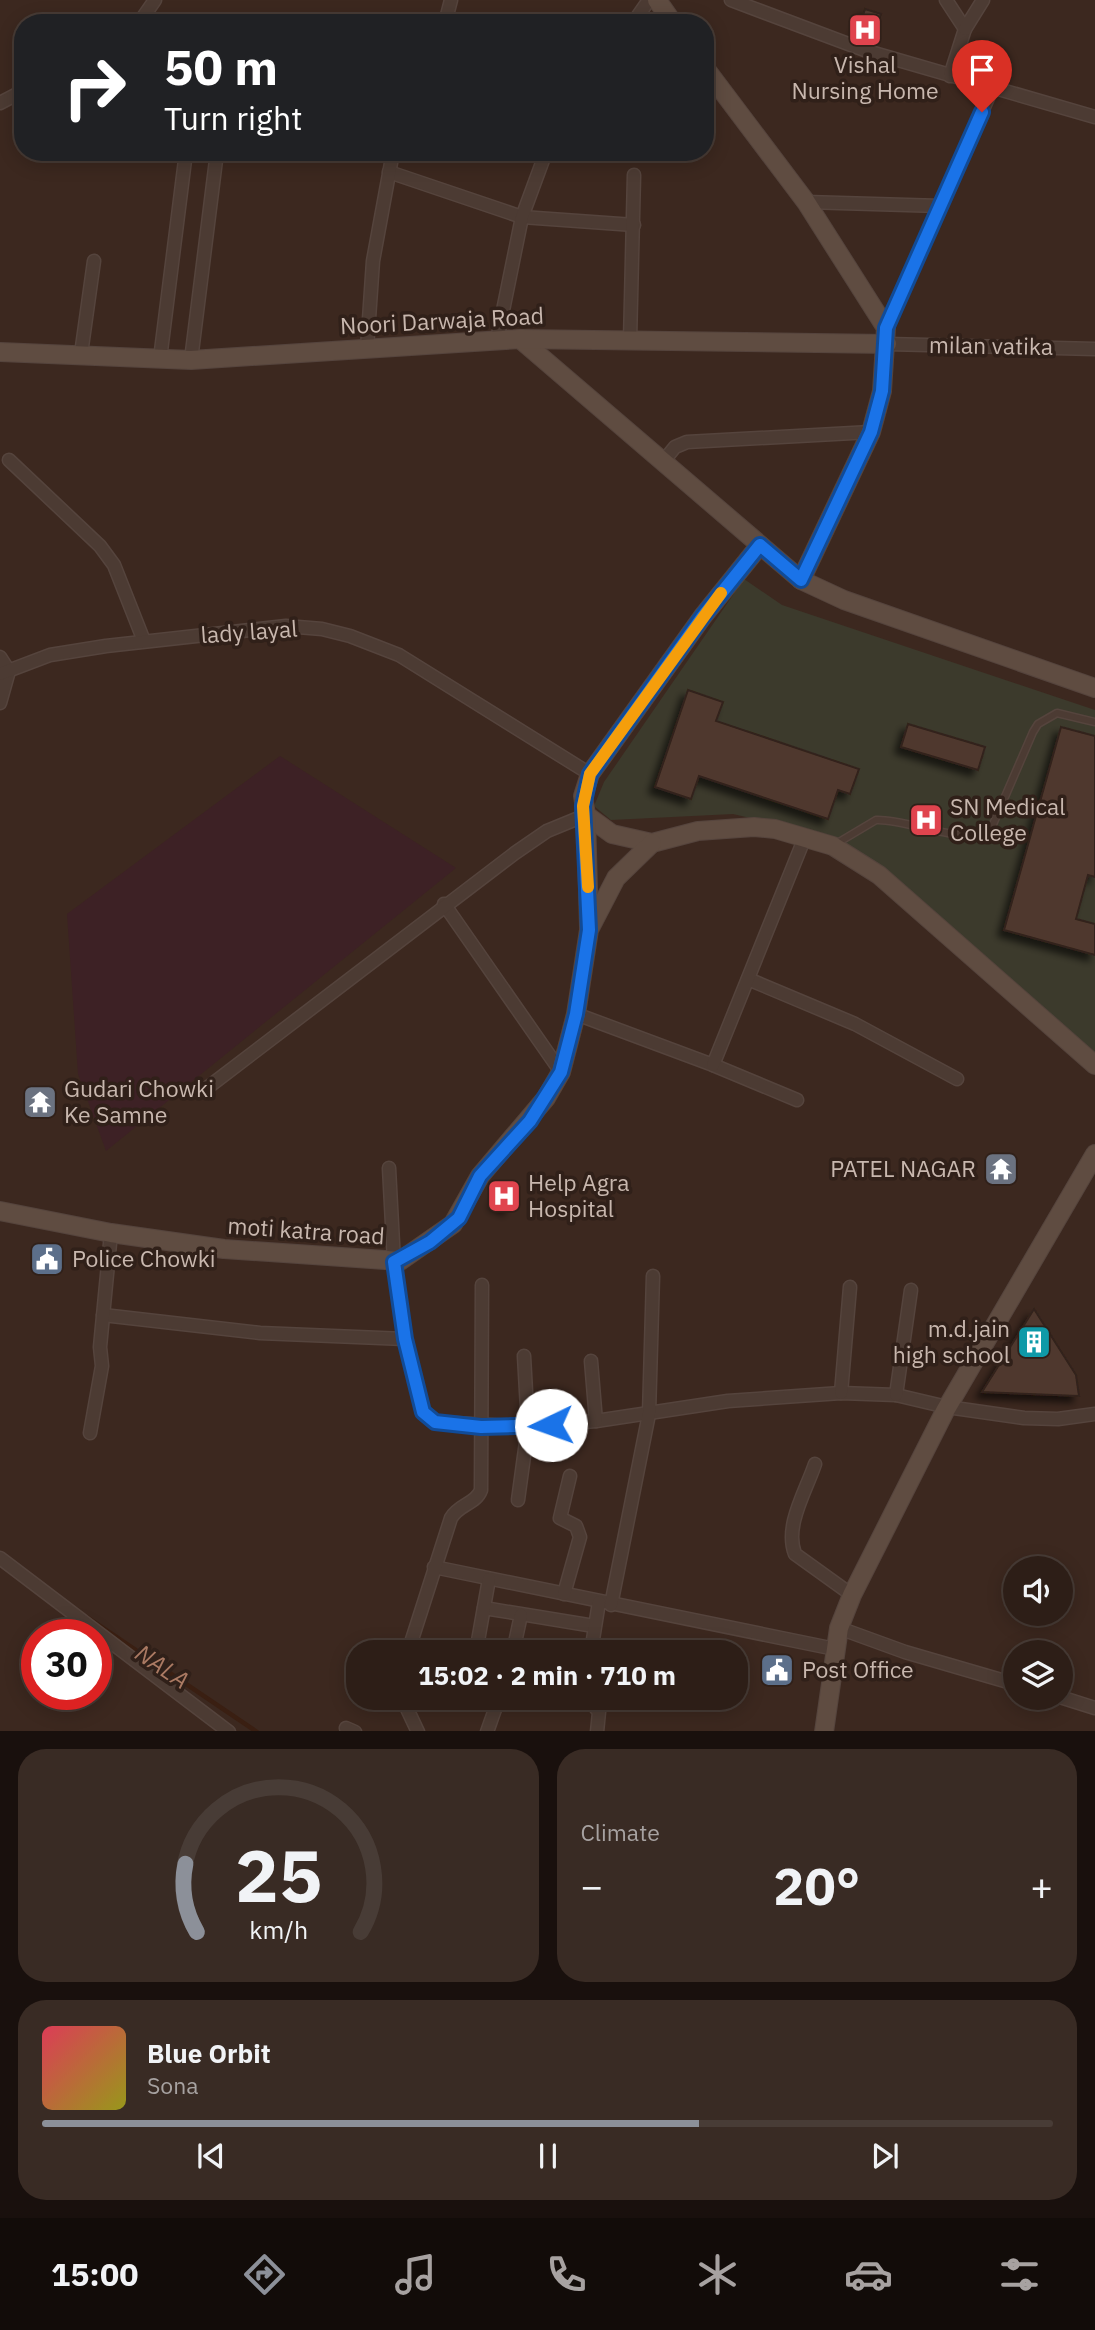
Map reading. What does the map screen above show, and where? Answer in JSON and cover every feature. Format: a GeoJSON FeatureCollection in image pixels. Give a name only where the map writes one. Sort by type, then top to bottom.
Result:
{"type":"FeatureCollection","features":[{"type":"Feature","properties":{"kind":"street"},"geometry":{"type":"LineString","coordinates":[[731,0],[867,51],[1095,117]]}},
{"type":"Feature","properties":{"kind":"street"},"geometry":{"type":"LineString","coordinates":[[946,0],[965,29]]}},
{"type":"Feature","properties":{"kind":"street"},"geometry":{"type":"LineString","coordinates":[[950,76],[965,29],[983,0]]}},
{"type":"Feature","properties":{"kind":"street"},"geometry":{"type":"LineString","coordinates":[[714,80],[806,202],[887,336]]}},
{"type":"Feature","properties":{"kind":"street"},"geometry":{"type":"LineString","coordinates":[[801,580],[871,432],[882,391],[887,336],[992,89]]}},
{"type":"Feature","properties":{"kind":"street"},"geometry":{"type":"LineString","coordinates":[[160,359],[185,161]]}},
{"type":"Feature","properties":{"kind":"street"},"geometry":{"type":"LineString","coordinates":[[191,360],[216,161]]}},
{"type":"Feature","properties":{"kind":"street"},"geometry":{"type":"LineString","coordinates":[[367,348],[373,261],[392,161]]}},
{"type":"Feature","properties":{"kind":"street"},"geometry":{"type":"LineString","coordinates":[[497,340],[522,217],[543,161]]}},
{"type":"Feature","properties":{"kind":"street"},"geometry":{"type":"LineString","coordinates":[[389,172],[522,217],[634,225]]}},
{"type":"Feature","properties":{"kind":"street"},"geometry":{"type":"LineString","coordinates":[[630,341],[634,175]]}},
{"type":"Feature","properties":{"kind":"street"},"geometry":{"type":"LineString","coordinates":[[806,202],[941,206]]}},
{"type":"Feature","properties":{"kind":"street"},"geometry":{"type":"LineString","coordinates":[[80,354],[94,261]]}},
{"type":"Feature","properties":{"kind":"street","name":"Noori Darwaja Road"},"geometry":{"type":"LineString","coordinates":[[0,352],[191,360],[520,339],[630,341],[887,336]]}},
{"type":"Feature","properties":{"kind":"street","name":"milan vatika"},"geometry":{"type":"LineString","coordinates":[[887,336],[1095,349]]}},
{"type":"Feature","properties":{"kind":"street"},"geometry":{"type":"LineString","coordinates":[[520,339],[801,580],[844,600],[1095,688]]}},
{"type":"Feature","properties":{"kind":"street"},"geometry":{"type":"LineString","coordinates":[[662,463],[675,447],[687,442],[871,432]]}},
{"type":"Feature","properties":{"kind":"street"},"geometry":{"type":"LineString","coordinates":[[9,460],[100,546],[114,565],[145,641]]}},
{"type":"Feature","properties":{"kind":"street"},"geometry":{"type":"LineString","coordinates":[[589,930],[586,815],[583,796],[590,774],[703,616],[760,545]]}},
{"type":"Feature","properties":{"kind":"street","name":"lady layal"},"geometry":{"type":"LineString","coordinates":[[4,673],[50,655],[145,641],[286,626],[350,636],[399,655],[590,774]]}},
{"type":"Feature","properties":{"kind":"street"},"geometry":{"type":"LineString","coordinates":[[0,657],[4,673],[0,703]]}},
{"type":"Feature","properties":{"kind":"street"},"geometry":{"type":"LineString","coordinates":[[586,815],[612,834],[652,843],[698,831],[754,827],[806,837],[833,846],[879,874],[1095,1065]]}},
{"type":"Feature","properties":{"kind":"street"},"geometry":{"type":"LineString","coordinates":[[207,1088],[444,904],[547,831],[586,815]]}},
{"type":"Feature","properties":{"kind":"street"},"geometry":{"type":"LineString","coordinates":[[713,1065],[806,837]]}},
{"type":"Feature","properties":{"kind":"street","name":"moti katra road"},"geometry":{"type":"LineString","coordinates":[[0,1211],[111,1233],[224,1250],[394,1262],[430,1242],[459,1218],[480,1176],[530,1121],[561,1072],[576,1014],[589,930],[616,878],[652,843]]}},
{"type":"Feature","properties":{"kind":"street"},"geometry":{"type":"LineString","coordinates":[[444,904],[561,1072]]}},
{"type":"Feature","properties":{"kind":"street"},"geometry":{"type":"LineString","coordinates":[[748,979],[855,1024],[957,1079]]}},
{"type":"Feature","properties":{"kind":"street"},"geometry":{"type":"LineString","coordinates":[[576,1014],[713,1065],[797,1100]]}},
{"type":"Feature","properties":{"kind":"street"},"geometry":{"type":"LineString","coordinates":[[824,1731],[839,1628],[852,1595],[947,1407],[1095,1154]]}},
{"type":"Feature","properties":{"kind":"street"},"geometry":{"type":"LineString","coordinates":[[389,1168],[394,1262],[405,1339],[423,1412],[435,1422],[481,1427],[528,1427],[597,1421],[728,1401],[841,1393],[896,1395],[947,1407],[1024,1418],[1058,1419],[1095,1414]]}},
{"type":"Feature","properties":{"kind":"street"},"geometry":{"type":"LineString","coordinates":[[90,1433],[102,1367],[103,1315],[111,1233]]}},
{"type":"Feature","properties":{"kind":"street"},"geometry":{"type":"LineString","coordinates":[[592,1640],[594,1626],[605,1603],[649,1414],[653,1276]]}},
{"type":"Feature","properties":{"kind":"street"},"geometry":{"type":"LineString","coordinates":[[412,1640],[434,1567],[456,1510],[475,1500],[481,1489],[482,1285]]}},
{"type":"Feature","properties":{"kind":"street"},"geometry":{"type":"LineString","coordinates":[[841,1393],[850,1287]]}},
{"type":"Feature","properties":{"kind":"street"},"geometry":{"type":"LineString","coordinates":[[896,1395],[911,1290]]}},
{"type":"Feature","properties":{"kind":"street"},"geometry":{"type":"LineString","coordinates":[[103,1315],[260,1333],[405,1339]]}},
{"type":"Feature","properties":{"kind":"street"},"geometry":{"type":"LineString","coordinates":[[518,1500],[528,1427],[524,1356]]}},
{"type":"Feature","properties":{"kind":"street"},"geometry":{"type":"LineString","coordinates":[[592,1361],[597,1421]]}},
{"type":"Feature","properties":{"kind":"street"},"geometry":{"type":"LineString","coordinates":[[816,1464],[791,1531],[792,1547],[796,1554],[852,1595]]}},
{"type":"Feature","properties":{"kind":"street"},"geometry":{"type":"LineString","coordinates":[[564,1594],[580,1536],[576,1526],[560,1518],[570,1476]]}},
{"type":"Feature","properties":{"kind":"street"},"geometry":{"type":"LineString","coordinates":[[0,1558],[229,1731]]}},
{"type":"Feature","properties":{"kind":"street"},"geometry":{"type":"LineString","coordinates":[[434,1567],[835,1649]]}},
{"type":"Feature","properties":{"kind":"street"},"geometry":{"type":"LineString","coordinates":[[478,1640],[489,1579]]}},
{"type":"Feature","properties":{"kind":"street"},"geometry":{"type":"LineString","coordinates":[[484,1608],[594,1626]]}},
{"type":"Feature","properties":{"kind":"street"},"geometry":{"type":"LineString","coordinates":[[516,1640],[522,1615]]}},
{"type":"Feature","properties":{"kind":"street"},"geometry":{"type":"LineString","coordinates":[[839,1628],[905,1652],[1003,1681]]}},
{"type":"Feature","properties":{"kind":"street"},"geometry":{"type":"LineString","coordinates":[[1073,1702],[1095,1708]]}},
{"type":"Feature","properties":{"kind":"street"},"geometry":{"type":"LineString","coordinates":[[408,1710],[418,1731]]}},
{"type":"Feature","properties":{"kind":"street"},"geometry":{"type":"LineString","coordinates":[[487,1731],[495,1710]]}},
{"type":"Feature","properties":{"kind":"street"},"geometry":{"type":"LineString","coordinates":[[597,1731],[598,1710]]}},
{"type":"Feature","properties":{"kind":"lane"},"geometry":{"type":"LineString","coordinates":[[833,846],[876,820],[968,836],[984,835],[991,829],[1038,724],[1058,713],[1095,722]]}},
{"type":"Feature","properties":{"kind":"shaded area","name":"SN Medical College"},"geometry":{"type":"Polygon","coordinates":[[[744,579],[782,605],[1095,710],[1095,1061],[830,837],[733,814],[611,820],[594,806],[604,782],[744,579]]]}},
{"type":"Feature","properties":{"kind":"shaded area"},"geometry":{"type":"Polygon","coordinates":[[[280,756],[456,868],[106,1151],[78,1074],[67,914],[280,756]]]}},
{"type":"Feature","properties":{"kind":"building"},"geometry":{"type":"Polygon","coordinates":[[[865,9],[881,14],[873,39],[857,34],[865,9]]]}},
{"type":"Feature","properties":{"kind":"building"},"geometry":{"type":"Polygon","coordinates":[[[688,690],[723,702],[716,721],[859,769],[850,794],[838,790],[828,819],[699,776],[691,799],[655,787],[688,690]]]}},
{"type":"Feature","properties":{"kind":"building"},"geometry":{"type":"Polygon","coordinates":[[[908,724],[985,747],[978,770],[901,747],[908,724]]]}},
{"type":"Feature","properties":{"kind":"building"},"geometry":{"type":"Polygon","coordinates":[[[1061,727],[1095,736],[1095,877],[1088,875],[1076,919],[1095,924],[1095,955],[1004,930],[1061,727]]]}},
{"type":"Feature","properties":{"kind":"building"},"geometry":{"type":"Polygon","coordinates":[[[502,1185],[516,1190],[509,1209],[495,1203],[502,1185]]]}},
{"type":"Feature","properties":{"kind":"building","name":"m.d.jain high school"},"geometry":{"type":"Polygon","coordinates":[[[1034,1309],[1076,1375],[1079,1396],[982,1392],[1034,1309]]]}},
{"type":"Feature","properties":{"kind":"waterway","name":"NALA"},"geometry":{"type":"LineString","coordinates":[[87,1617],[256,1731]]}},
{"type":"Feature","properties":{"kind":"slow traffic"},"geometry":{"type":"LineString","coordinates":[[588,887],[583,796],[590,774],[721,593]]}},
{"type":"Feature","properties":{"kind":"place","name":"Vishal Nursing Home"},"geometry":{"type":"Point","coordinates":[865,30]}},
{"type":"Feature","properties":{"kind":"place","name":"SN Medical College"},"geometry":{"type":"Point","coordinates":[926,820]}},
{"type":"Feature","properties":{"kind":"place","name":"Gudari Chowki Ke Samne"},"geometry":{"type":"Point","coordinates":[40,1102]}},
{"type":"Feature","properties":{"kind":"place","name":"PATEL NAGAR"},"geometry":{"type":"Point","coordinates":[1001,1169]}},
{"type":"Feature","properties":{"kind":"place","name":"Help Agra Hospital"},"geometry":{"type":"Point","coordinates":[504,1196]}},
{"type":"Feature","properties":{"kind":"place","name":"Police Chowki"},"geometry":{"type":"Point","coordinates":[47,1259]}},
{"type":"Feature","properties":{"kind":"place","name":"m.d.jain high school"},"geometry":{"type":"Point","coordinates":[1034,1342]}},
{"type":"Feature","properties":{"kind":"place","name":"Post Office"},"geometry":{"type":"Point","coordinates":[777,1670]}},
{"type":"Feature","properties":{"kind":"route"},"geometry":{"type":"LineString","coordinates":[[551,1425],[481,1427],[435,1422],[423,1412],[405,1339],[394,1262],[430,1242],[459,1218],[480,1176],[530,1121],[561,1072],[576,1014],[589,930],[586,815],[583,796],[590,774],[703,616],[760,545],[801,580],[871,432],[882,391],[886,328],[982,112]]}}]}
